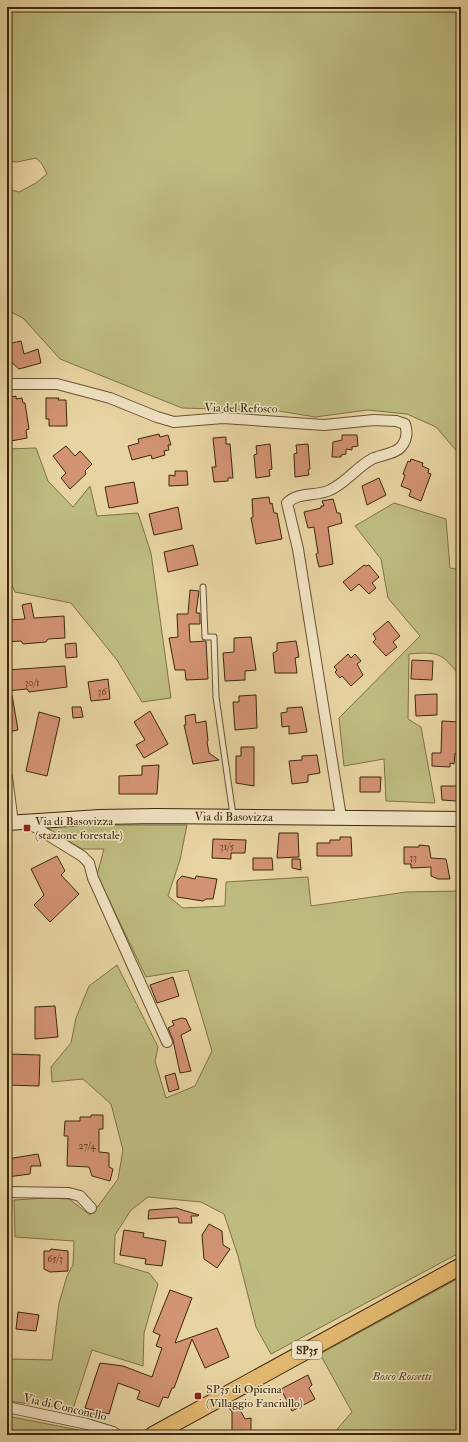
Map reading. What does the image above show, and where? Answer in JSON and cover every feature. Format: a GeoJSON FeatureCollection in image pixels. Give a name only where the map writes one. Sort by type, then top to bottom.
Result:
{"type":"FeatureCollection","features":[{"type":"Feature","properties":{"kind":"main road","name":"Via di Basovizza"},"geometry":{"type":"LineString","coordinates":[[15,822],[100,817],[233,816],[461,819]]}},
{"type":"Feature","properties":{"kind":"main road","name":"SP35"},"geometry":{"type":"LineString","coordinates":[[153,1435],[461,1266]]}},
{"type":"Feature","properties":{"kind":"street","name":"Via del Refosco"},"geometry":{"type":"LineString","coordinates":[[7,384],[57,384],[110,398],[157,417],[174,422],[218,418],[324,425],[374,420],[396,421],[405,424],[407,432],[406,439],[400,448],[367,463],[331,490],[293,496],[287,503],[298,549],[341,817]]}},
{"type":"Feature","properties":{"kind":"street"},"geometry":{"type":"LineString","coordinates":[[7,777],[15,822],[82,856],[89,863],[93,878],[167,1042]]}},
{"type":"Feature","properties":{"kind":"street"},"geometry":{"type":"LineString","coordinates":[[7,1192],[69,1193],[80,1196],[91,1208]]}},
{"type":"Feature","properties":{"kind":"street","name":"Via di Conconello"},"geometry":{"type":"LineString","coordinates":[[7,1407],[87,1424],[113,1432],[117,1435]]}},
{"type":"Feature","properties":{"kind":"lane"},"geometry":{"type":"LineString","coordinates":[[203,587],[205,637],[214,637],[216,697],[233,816]]}},
{"type":"Feature","properties":{"kind":"green space"},"geometry":{"type":"Polygon","coordinates":[[[7,7],[461,7],[461,456],[436,427],[407,414],[368,410],[315,417],[279,411],[182,408],[60,359],[23,318],[7,310],[7,189],[19,192],[36,183],[47,174],[42,164],[36,158],[17,162],[7,161],[7,7]]]}},
{"type":"Feature","properties":{"kind":"green space"},"geometry":{"type":"Polygon","coordinates":[[[36,448],[48,481],[73,507],[90,486],[97,516],[138,513],[151,553],[171,698],[142,702],[117,660],[71,603],[15,592],[7,574],[7,449],[36,448]]]}},
{"type":"Feature","properties":{"kind":"green space"},"geometry":{"type":"Polygon","coordinates":[[[394,503],[446,519],[450,568],[461,570],[461,677],[449,663],[440,656],[428,653],[409,654],[408,719],[421,727],[435,803],[386,801],[384,759],[344,766],[339,718],[420,636],[388,598],[381,559],[355,526],[394,503]]]}},
{"type":"Feature","properties":{"kind":"green space"},"geometry":{"type":"Polygon","coordinates":[[[84,825],[187,825],[180,860],[168,896],[183,908],[225,906],[226,882],[308,877],[311,906],[406,892],[461,891],[461,1252],[271,1354],[256,1327],[238,1256],[224,1214],[201,1202],[148,1197],[131,1210],[115,1235],[114,1263],[149,1273],[158,1284],[144,1333],[143,1366],[92,1350],[73,1409],[7,1401],[7,1374],[12,1359],[52,1360],[59,1303],[67,1276],[73,1265],[74,1241],[15,1237],[14,1200],[48,1198],[69,1199],[90,1215],[118,1179],[123,1150],[111,1104],[83,1079],[52,1082],[51,1067],[71,1043],[76,1018],[89,986],[117,965],[158,1047],[155,1061],[166,1098],[195,1086],[212,1051],[188,970],[146,977],[97,875],[104,849],[82,849],[45,827],[84,825]]]}},
{"type":"Feature","properties":{"kind":"green space","name":"Bosco Rossetti"},"geometry":{"type":"Polygon","coordinates":[[[461,1277],[461,1435],[332,1435],[352,1412],[320,1354],[461,1277]]]}},
{"type":"Feature","properties":{"kind":"green space"},"geometry":{"type":"Polygon","coordinates":[[[7,1416],[78,1430],[89,1435],[7,1435],[7,1416]]]}},
{"type":"Feature","properties":{"kind":"building"},"geometry":{"type":"Polygon","coordinates":[[[21,341],[24,354],[38,349],[41,363],[19,369],[11,362],[9,353],[7,352],[7,344],[21,341]]]}},
{"type":"Feature","properties":{"kind":"building"},"geometry":{"type":"Polygon","coordinates":[[[16,396],[16,399],[22,398],[23,403],[25,403],[29,429],[26,430],[27,438],[11,441],[7,417],[7,398],[16,396]]]}},
{"type":"Feature","properties":{"kind":"building"},"geometry":{"type":"Polygon","coordinates":[[[46,398],[59,398],[58,400],[66,400],[67,426],[49,426],[49,419],[46,419],[46,398]]]}},
{"type":"Feature","properties":{"kind":"building"},"geometry":{"type":"Polygon","coordinates":[[[159,434],[160,437],[168,435],[171,445],[168,445],[169,450],[164,451],[165,455],[152,459],[151,455],[132,460],[128,446],[139,443],[138,439],[159,434]]]}},
{"type":"Feature","properties":{"kind":"building"},"geometry":{"type":"Polygon","coordinates":[[[342,435],[357,435],[358,446],[352,447],[352,450],[346,449],[346,454],[341,455],[341,457],[332,457],[333,442],[342,440],[342,435]]]}},
{"type":"Feature","properties":{"kind":"building"},"geometry":{"type":"Polygon","coordinates":[[[226,437],[226,444],[230,444],[233,478],[228,478],[228,481],[214,482],[212,467],[216,467],[213,438],[226,437]]]}},
{"type":"Feature","properties":{"kind":"building"},"geometry":{"type":"Polygon","coordinates":[[[270,444],[272,469],[269,470],[270,476],[256,478],[254,455],[257,454],[256,446],[270,444]]]}},
{"type":"Feature","properties":{"kind":"building"},"geometry":{"type":"Polygon","coordinates":[[[308,444],[309,475],[295,477],[294,454],[297,453],[296,445],[308,444]]]}},
{"type":"Feature","properties":{"kind":"building"},"geometry":{"type":"Polygon","coordinates":[[[66,446],[75,456],[80,451],[92,464],[85,471],[86,474],[70,489],[61,478],[66,473],[53,456],[66,446]]]}},
{"type":"Feature","properties":{"kind":"building"},"geometry":{"type":"Polygon","coordinates":[[[411,459],[423,463],[422,466],[429,469],[428,473],[431,474],[421,501],[409,496],[411,490],[401,486],[405,475],[403,474],[408,461],[410,462],[411,459]]]}},
{"type":"Feature","properties":{"kind":"building"},"geometry":{"type":"Polygon","coordinates":[[[175,471],[187,471],[188,485],[169,486],[169,475],[175,476],[175,471]]]}},
{"type":"Feature","properties":{"kind":"building"},"geometry":{"type":"Polygon","coordinates":[[[379,478],[386,495],[367,505],[362,486],[379,478]]]}},
{"type":"Feature","properties":{"kind":"building"},"geometry":{"type":"Polygon","coordinates":[[[134,482],[138,503],[109,508],[105,487],[134,482]]]}},
{"type":"Feature","properties":{"kind":"building"},"geometry":{"type":"Polygon","coordinates":[[[269,497],[274,513],[277,513],[282,539],[256,544],[251,518],[253,517],[252,499],[269,497]]]}},
{"type":"Feature","properties":{"kind":"building"},"geometry":{"type":"Polygon","coordinates":[[[333,499],[337,513],[340,513],[342,523],[328,527],[333,564],[319,567],[316,554],[318,553],[314,527],[308,528],[304,512],[321,508],[321,506],[324,506],[322,501],[333,499]]]}},
{"type":"Feature","properties":{"kind":"building"},"geometry":{"type":"Polygon","coordinates":[[[178,507],[182,529],[154,535],[149,514],[178,507]]]}},
{"type":"Feature","properties":{"kind":"building"},"geometry":{"type":"Polygon","coordinates":[[[193,545],[198,565],[168,572],[164,552],[193,545]]]}},
{"type":"Feature","properties":{"kind":"building"},"geometry":{"type":"Polygon","coordinates":[[[364,565],[369,565],[379,577],[372,583],[376,588],[369,594],[359,584],[351,591],[343,582],[364,565]]]}},
{"type":"Feature","properties":{"kind":"building"},"geometry":{"type":"Polygon","coordinates":[[[190,590],[199,591],[196,613],[200,613],[200,624],[189,624],[190,642],[206,641],[208,679],[186,680],[185,670],[175,670],[169,638],[178,637],[177,614],[188,614],[190,590]]]}},
{"type":"Feature","properties":{"kind":"building"},"geometry":{"type":"Polygon","coordinates":[[[31,603],[34,618],[64,616],[65,638],[48,639],[46,642],[23,644],[21,641],[7,642],[7,620],[25,619],[22,605],[31,603]]]}},
{"type":"Feature","properties":{"kind":"building"},"geometry":{"type":"Polygon","coordinates":[[[388,621],[400,636],[393,642],[397,647],[386,656],[373,642],[376,639],[373,634],[388,621]]]}},
{"type":"Feature","properties":{"kind":"building"},"geometry":{"type":"Polygon","coordinates":[[[251,637],[256,670],[245,671],[245,680],[225,681],[223,653],[234,652],[234,638],[251,637]]]}},
{"type":"Feature","properties":{"kind":"building"},"geometry":{"type":"Polygon","coordinates":[[[296,641],[299,657],[295,658],[297,673],[275,673],[273,653],[277,651],[277,643],[296,641]]]}},
{"type":"Feature","properties":{"kind":"building"},"geometry":{"type":"Polygon","coordinates":[[[76,643],[77,657],[66,658],[65,644],[76,643]]]}},
{"type":"Feature","properties":{"kind":"building"},"geometry":{"type":"Polygon","coordinates":[[[348,654],[351,658],[355,654],[361,661],[357,664],[363,675],[351,686],[342,676],[340,678],[335,672],[337,670],[334,667],[348,654]]]}},
{"type":"Feature","properties":{"kind":"building"},"geometry":{"type":"Polygon","coordinates":[[[412,660],[433,661],[432,680],[411,679],[412,660]]]}},
{"type":"Feature","properties":{"kind":"building"},"geometry":{"type":"Polygon","coordinates":[[[65,666],[67,687],[29,692],[27,689],[7,691],[7,670],[65,666]]]}},
{"type":"Feature","properties":{"kind":"building"},"geometry":{"type":"Polygon","coordinates":[[[108,679],[110,699],[91,701],[88,682],[108,679]]]}},
{"type":"Feature","properties":{"kind":"building"},"geometry":{"type":"Polygon","coordinates":[[[437,694],[437,715],[416,716],[415,695],[437,694]]]}},
{"type":"Feature","properties":{"kind":"building"},"geometry":{"type":"Polygon","coordinates":[[[7,695],[12,695],[18,730],[7,732],[7,695]]]}},
{"type":"Feature","properties":{"kind":"building"},"geometry":{"type":"Polygon","coordinates":[[[256,695],[257,728],[235,730],[233,702],[239,702],[239,696],[256,695]]]}},
{"type":"Feature","properties":{"kind":"building"},"geometry":{"type":"Polygon","coordinates":[[[72,707],[81,707],[83,717],[73,718],[72,707]]]}},
{"type":"Feature","properties":{"kind":"building"},"geometry":{"type":"Polygon","coordinates":[[[302,707],[307,732],[289,734],[289,726],[282,727],[281,713],[287,712],[287,708],[302,707]]]}},
{"type":"Feature","properties":{"kind":"building"},"geometry":{"type":"Polygon","coordinates":[[[150,711],[168,744],[144,758],[136,745],[145,740],[134,722],[150,711]]]}},
{"type":"Feature","properties":{"kind":"building"},"geometry":{"type":"Polygon","coordinates":[[[39,712],[60,718],[47,776],[26,771],[39,712]]]}},
{"type":"Feature","properties":{"kind":"building"},"geometry":{"type":"Polygon","coordinates":[[[195,714],[196,723],[206,721],[209,753],[219,760],[193,764],[184,725],[186,725],[185,716],[195,714]]]}},
{"type":"Feature","properties":{"kind":"building"},"geometry":{"type":"Polygon","coordinates":[[[442,721],[461,722],[461,753],[455,753],[454,764],[450,763],[450,767],[432,766],[432,753],[441,753],[442,721]]]}},
{"type":"Feature","properties":{"kind":"building"},"geometry":{"type":"Polygon","coordinates":[[[241,747],[254,747],[254,786],[236,783],[236,756],[241,756],[241,747]]]}},
{"type":"Feature","properties":{"kind":"building"},"geometry":{"type":"Polygon","coordinates":[[[317,755],[320,773],[308,775],[308,782],[292,784],[289,761],[302,760],[302,756],[317,755]]]}},
{"type":"Feature","properties":{"kind":"building"},"geometry":{"type":"Polygon","coordinates":[[[159,765],[157,794],[119,794],[119,776],[142,775],[142,766],[159,765]]]}},
{"type":"Feature","properties":{"kind":"building"},"geometry":{"type":"Polygon","coordinates":[[[360,777],[381,777],[380,792],[360,792],[360,777]]]}},
{"type":"Feature","properties":{"kind":"building"},"geometry":{"type":"Polygon","coordinates":[[[441,786],[457,786],[457,801],[442,800],[441,786]]]}},
{"type":"Feature","properties":{"kind":"building"},"geometry":{"type":"Polygon","coordinates":[[[279,833],[298,833],[299,857],[277,858],[279,833]]]}},
{"type":"Feature","properties":{"kind":"building"},"geometry":{"type":"Polygon","coordinates":[[[340,837],[351,837],[352,856],[317,856],[317,843],[330,843],[330,840],[340,840],[340,837]]]}},
{"type":"Feature","properties":{"kind":"building"},"geometry":{"type":"Polygon","coordinates":[[[213,839],[246,840],[245,853],[231,853],[231,859],[212,858],[213,839]]]}},
{"type":"Feature","properties":{"kind":"building"},"geometry":{"type":"Polygon","coordinates":[[[419,845],[429,846],[431,858],[446,859],[450,879],[438,879],[431,876],[431,867],[411,868],[411,864],[404,864],[404,847],[419,847],[419,845]]]}},
{"type":"Feature","properties":{"kind":"building"},"geometry":{"type":"Polygon","coordinates":[[[57,856],[65,871],[61,875],[79,894],[50,922],[34,905],[44,895],[31,869],[57,856]]]}},
{"type":"Feature","properties":{"kind":"building"},"geometry":{"type":"Polygon","coordinates":[[[253,858],[272,858],[273,870],[253,870],[253,858]]]}},
{"type":"Feature","properties":{"kind":"building"},"geometry":{"type":"Polygon","coordinates":[[[292,859],[300,859],[301,870],[292,868],[292,859]]]}},
{"type":"Feature","properties":{"kind":"building"},"geometry":{"type":"Polygon","coordinates":[[[182,876],[195,879],[196,876],[217,879],[213,899],[206,899],[203,901],[177,897],[177,881],[182,876]]]}},
{"type":"Feature","properties":{"kind":"building"},"geometry":{"type":"Polygon","coordinates":[[[173,977],[179,996],[157,1003],[150,985],[173,977]]]}},
{"type":"Feature","properties":{"kind":"building"},"geometry":{"type":"Polygon","coordinates":[[[55,1006],[58,1037],[35,1039],[35,1007],[55,1006]]]}},
{"type":"Feature","properties":{"kind":"building"},"geometry":{"type":"Polygon","coordinates":[[[182,1018],[186,1019],[191,1030],[181,1035],[191,1071],[180,1073],[173,1040],[168,1028],[174,1025],[172,1021],[182,1018]]]}},
{"type":"Feature","properties":{"kind":"building"},"geometry":{"type":"Polygon","coordinates":[[[7,1054],[40,1055],[39,1086],[7,1085],[7,1054]]]}},
{"type":"Feature","properties":{"kind":"building"},"geometry":{"type":"Polygon","coordinates":[[[175,1073],[179,1089],[169,1092],[165,1076],[175,1073]]]}},
{"type":"Feature","properties":{"kind":"building"},"geometry":{"type":"Polygon","coordinates":[[[91,1115],[103,1115],[103,1129],[99,1129],[99,1152],[109,1153],[109,1167],[113,1169],[110,1181],[92,1176],[89,1167],[67,1166],[68,1136],[64,1136],[65,1121],[80,1121],[80,1117],[91,1117],[91,1115]]]}},
{"type":"Feature","properties":{"kind":"building"},"geometry":{"type":"Polygon","coordinates":[[[38,1154],[41,1166],[31,1166],[30,1174],[7,1177],[7,1159],[38,1154]]]}},
{"type":"Feature","properties":{"kind":"building"},"geometry":{"type":"Polygon","coordinates":[[[176,1208],[199,1215],[191,1216],[192,1223],[179,1223],[178,1217],[148,1219],[149,1210],[176,1208]]]}},
{"type":"Feature","properties":{"kind":"building"},"geometry":{"type":"Polygon","coordinates":[[[209,1224],[222,1231],[223,1245],[230,1249],[217,1268],[204,1259],[202,1235],[209,1224]]]}},
{"type":"Feature","properties":{"kind":"building"},"geometry":{"type":"Polygon","coordinates":[[[124,1230],[144,1233],[143,1237],[166,1241],[162,1266],[145,1264],[146,1259],[120,1255],[124,1230]]]}},
{"type":"Feature","properties":{"kind":"building"},"geometry":{"type":"Polygon","coordinates":[[[51,1249],[68,1251],[68,1271],[50,1272],[44,1269],[44,1251],[50,1251],[51,1249]]]}},
{"type":"Feature","properties":{"kind":"building"},"geometry":{"type":"Polygon","coordinates":[[[170,1290],[192,1298],[175,1343],[217,1328],[229,1357],[205,1368],[192,1339],[174,1388],[172,1388],[168,1398],[163,1397],[159,1407],[137,1399],[140,1391],[118,1383],[109,1414],[85,1408],[100,1363],[123,1366],[152,1377],[162,1348],[156,1346],[160,1335],[153,1332],[170,1290]]]}},
{"type":"Feature","properties":{"kind":"building"},"geometry":{"type":"Polygon","coordinates":[[[18,1312],[39,1315],[36,1331],[16,1329],[18,1312]]]}},
{"type":"Feature","properties":{"kind":"building"},"geometry":{"type":"Polygon","coordinates":[[[308,1375],[312,1385],[309,1388],[315,1399],[292,1411],[281,1389],[308,1375]]]}},
{"type":"Feature","properties":{"kind":"building"},"geometry":{"type":"Polygon","coordinates":[[[235,1401],[245,1419],[251,1418],[251,1432],[232,1435],[232,1412],[229,1408],[235,1401]]]}},
{"type":"Feature","properties":{"kind":"place","name":"Via di Basovizza (stazione forestale)"},"geometry":{"type":"Point","coordinates":[27,828]}},
{"type":"Feature","properties":{"kind":"place","name":"SP35 di Opicina (Villaggio Fanciullo)"},"geometry":{"type":"Point","coordinates":[198,1396]}}]}
